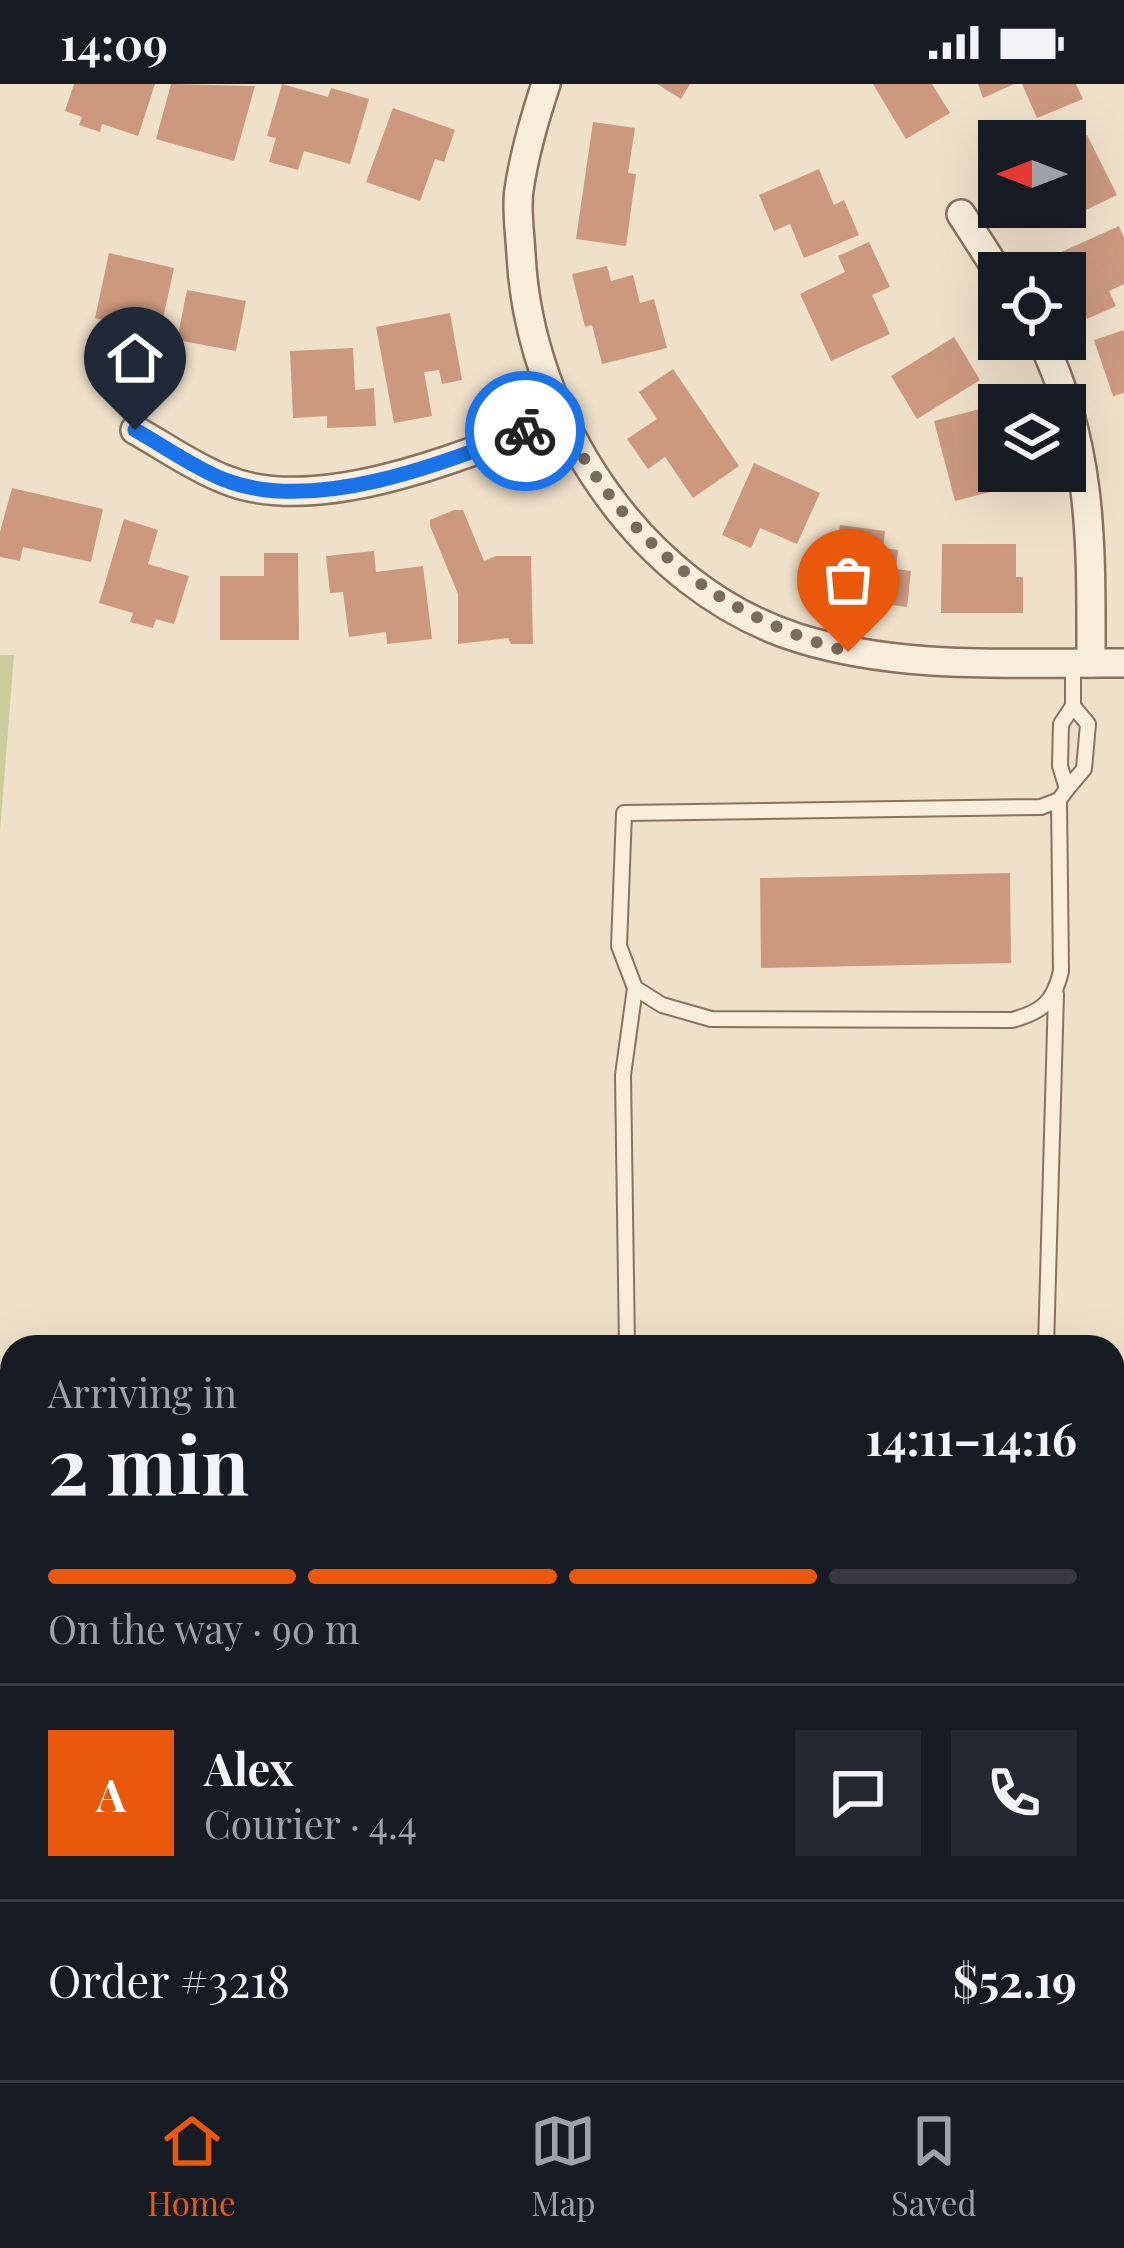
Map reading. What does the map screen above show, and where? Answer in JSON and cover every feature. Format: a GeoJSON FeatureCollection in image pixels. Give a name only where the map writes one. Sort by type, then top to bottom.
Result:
{"type":"FeatureCollection","features":[{"type":"Feature","properties":{"kind":"street"},"geometry":{"type":"LineString","coordinates":[[537,86],[518,193],[530,329],[561,417],[595,478],[659,551],[691,579],[754,617],[792,636],[848,652],[899,660],[1124,663]]}},
{"type":"Feature","properties":{"kind":"street"},"geometry":{"type":"LineString","coordinates":[[961,214],[985,252]]}},
{"type":"Feature","properties":{"kind":"street"},"geometry":{"type":"LineString","coordinates":[[1052,360],[1082,456],[1092,556],[1082,663]]}},
{"type":"Feature","properties":{"kind":"street"},"geometry":{"type":"LineString","coordinates":[[135,430],[226,481],[255,487],[320,488],[439,466],[561,417]]}},
{"type":"Feature","properties":{"kind":"lane"},"geometry":{"type":"LineString","coordinates":[[1046,1335],[1056,994],[1061,971],[1061,724],[1073,706],[1082,663]]}},
{"type":"Feature","properties":{"kind":"lane"},"geometry":{"type":"LineString","coordinates":[[626,1335],[623,1075],[634,988],[620,946],[624,813],[1041,807],[1063,795],[1084,770],[1088,724],[1073,706]]}},
{"type":"Feature","properties":{"kind":"lane"},"geometry":{"type":"LineString","coordinates":[[634,988],[662,1005],[711,1019],[1012,1020],[1038,1013],[1056,994]]}},
{"type":"Feature","properties":{"kind":"green space"},"geometry":{"type":"Polygon","coordinates":[[[0,655],[14,655],[0,832],[0,655]]]}},
{"type":"Feature","properties":{"kind":"building"},"geometry":{"type":"Polygon","coordinates":[[[74,84],[155,84],[138,136],[102,124],[100,132],[79,125],[82,117],[65,111],[74,84]]]}},
{"type":"Feature","properties":{"kind":"building"},"geometry":{"type":"Polygon","coordinates":[[[171,84],[255,86],[234,161],[156,139],[171,84]]]}},
{"type":"Feature","properties":{"kind":"building"},"geometry":{"type":"Polygon","coordinates":[[[282,84],[328,97],[331,88],[369,99],[350,164],[304,151],[298,170],[269,162],[276,138],[267,136],[282,84]]]}},
{"type":"Feature","properties":{"kind":"building"},"geometry":{"type":"Polygon","coordinates":[[[657,84],[690,84],[681,99],[657,84]]]}},
{"type":"Feature","properties":{"kind":"building"},"geometry":{"type":"Polygon","coordinates":[[[873,84],[932,84],[950,113],[906,139],[873,84]]]}},
{"type":"Feature","properties":{"kind":"building"},"geometry":{"type":"Polygon","coordinates":[[[978,84],[1014,84],[983,98],[978,84]]]}},
{"type":"Feature","properties":{"kind":"building"},"geometry":{"type":"Polygon","coordinates":[[[1022,84],[1076,84],[1083,99],[1037,118],[1022,84]]]}},
{"type":"Feature","properties":{"kind":"building"},"geometry":{"type":"Polygon","coordinates":[[[393,108],[455,130],[444,162],[435,159],[420,201],[366,182],[393,108]]]}},
{"type":"Feature","properties":{"kind":"building"},"geometry":{"type":"Polygon","coordinates":[[[593,122],[635,128],[628,173],[636,174],[626,246],[576,239],[593,122]]]}},
{"type":"Feature","properties":{"kind":"building"},"geometry":{"type":"Polygon","coordinates":[[[1086,136],[1117,195],[1086,210],[1086,136]]]}},
{"type":"Feature","properties":{"kind":"building"},"geometry":{"type":"Polygon","coordinates":[[[819,169],[834,205],[844,200],[859,235],[804,258],[790,224],[774,231],[759,195],[819,169]]]}},
{"type":"Feature","properties":{"kind":"building"},"geometry":{"type":"Polygon","coordinates":[[[1119,226],[1124,238],[1124,284],[1109,291],[1116,306],[1087,319],[1086,252],[1061,252],[1119,226]]]}},
{"type":"Feature","properties":{"kind":"building"},"geometry":{"type":"Polygon","coordinates":[[[869,242],[890,287],[872,295],[890,334],[831,361],[800,294],[845,272],[838,256],[869,242]]]}},
{"type":"Feature","properties":{"kind":"building"},"geometry":{"type":"Polygon","coordinates":[[[109,253],[174,268],[160,332],[95,318],[109,253]]]}},
{"type":"Feature","properties":{"kind":"building"},"geometry":{"type":"Polygon","coordinates":[[[607,266],[611,281],[633,275],[640,303],[654,299],[667,348],[602,364],[592,325],[585,327],[572,274],[607,266]]]}},
{"type":"Feature","properties":{"kind":"building"},"geometry":{"type":"Polygon","coordinates":[[[187,290],[246,301],[236,351],[177,340],[187,290]]]}},
{"type":"Feature","properties":{"kind":"building"},"geometry":{"type":"Polygon","coordinates":[[[450,313],[462,380],[442,384],[439,370],[424,372],[432,416],[394,423],[376,327],[450,313]]]}},
{"type":"Feature","properties":{"kind":"building"},"geometry":{"type":"Polygon","coordinates":[[[1124,330],[1124,393],[1113,396],[1094,340],[1124,330]]]}},
{"type":"Feature","properties":{"kind":"building"},"geometry":{"type":"Polygon","coordinates":[[[954,337],[980,380],[917,419],[891,376],[954,337]]]}},
{"type":"Feature","properties":{"kind":"building"},"geometry":{"type":"Polygon","coordinates":[[[353,348],[355,390],[374,388],[376,426],[327,428],[327,416],[293,418],[290,351],[353,348]]]}},
{"type":"Feature","properties":{"kind":"building"},"geometry":{"type":"Polygon","coordinates":[[[673,369],[739,466],[693,498],[665,457],[648,469],[627,439],[657,419],[639,392],[673,369]]]}},
{"type":"Feature","properties":{"kind":"building"},"geometry":{"type":"Polygon","coordinates":[[[978,409],[978,492],[990,492],[955,501],[934,421],[978,409]]]}},
{"type":"Feature","properties":{"kind":"building"},"geometry":{"type":"Polygon","coordinates":[[[754,463],[820,493],[797,544],[760,528],[751,548],[722,535],[754,463]]]}},
{"type":"Feature","properties":{"kind":"building"},"geometry":{"type":"Polygon","coordinates":[[[12,488],[103,509],[91,562],[23,547],[20,561],[0,557],[0,532],[12,488]]]}},
{"type":"Feature","properties":{"kind":"building"},"geometry":{"type":"Polygon","coordinates":[[[463,510],[484,561],[496,556],[531,556],[533,644],[511,644],[508,638],[458,644],[458,594],[430,526],[430,520],[463,510]]]}},
{"type":"Feature","properties":{"kind":"building"},"geometry":{"type":"Polygon","coordinates":[[[124,519],[158,530],[148,564],[189,576],[174,624],[156,619],[153,628],[130,622],[133,613],[99,603],[124,519]]]}},
{"type":"Feature","properties":{"kind":"building"},"geometry":{"type":"Polygon","coordinates":[[[840,525],[885,531],[883,548],[898,550],[896,569],[911,571],[907,607],[830,597],[840,525]]]}},
{"type":"Feature","properties":{"kind":"building"},"geometry":{"type":"Polygon","coordinates":[[[942,544],[1016,544],[1016,577],[1023,577],[1023,613],[941,613],[942,544]]]}},
{"type":"Feature","properties":{"kind":"building"},"geometry":{"type":"Polygon","coordinates":[[[374,551],[376,572],[423,566],[432,639],[387,644],[386,632],[349,637],[343,592],[330,593],[326,556],[374,551]]]}},
{"type":"Feature","properties":{"kind":"building"},"geometry":{"type":"Polygon","coordinates":[[[264,553],[298,553],[299,640],[220,640],[220,576],[264,576],[264,553]]]}},
{"type":"Feature","properties":{"kind":"building"},"geometry":{"type":"Polygon","coordinates":[[[1010,873],[1011,963],[761,968],[760,878],[1010,873]]]}},
{"type":"Feature","properties":{"kind":"way so far"},"geometry":{"type":"LineString","coordinates":[[525,431],[561,417],[595,478],[659,551],[691,579],[734,608],[792,636],[848,652]]}},
{"type":"Feature","properties":{"kind":"route"},"geometry":{"type":"LineString","coordinates":[[135,430],[226,481],[289,489],[407,475],[525,431]]}}]}
